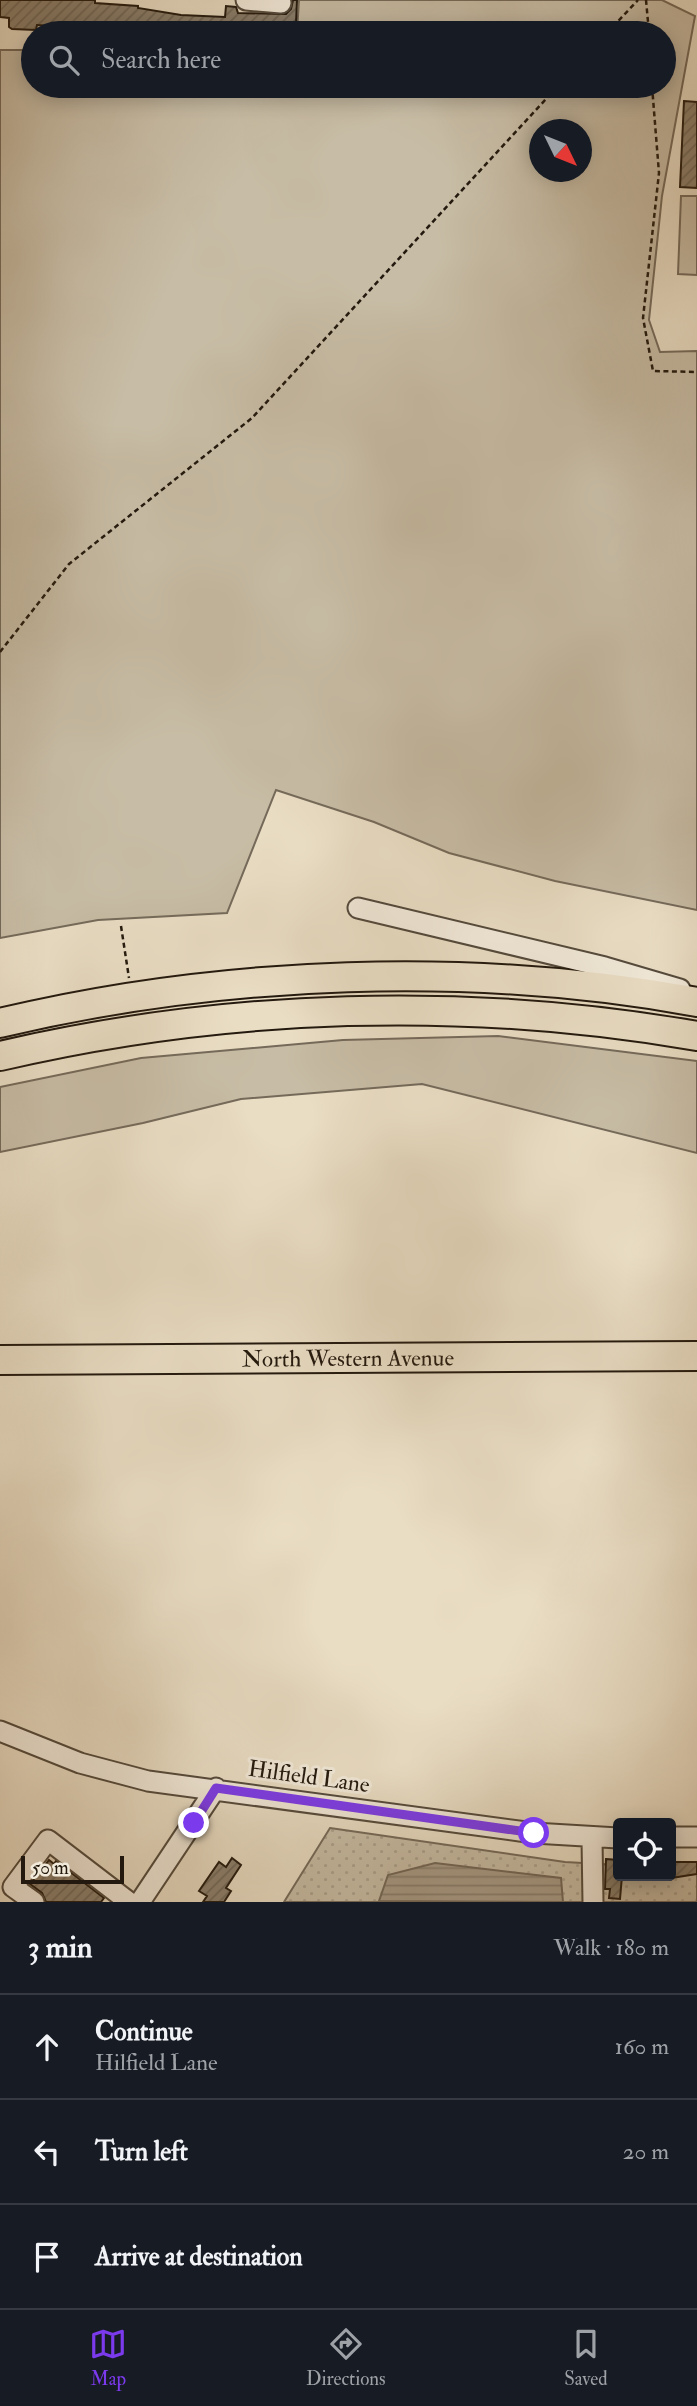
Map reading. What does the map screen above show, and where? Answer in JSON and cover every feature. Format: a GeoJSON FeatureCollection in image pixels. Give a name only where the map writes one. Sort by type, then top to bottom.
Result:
{"type":"FeatureCollection","features":[{"type":"Feature","properties":{"kind":"highway"},"geometry":{"type":"LineString","coordinates":[[0,1023],[132,999],[235,985],[439,979],[604,989],[697,1002]]}},
{"type":"Feature","properties":{"kind":"highway"},"geometry":{"type":"LineString","coordinates":[[0,1056],[168,1026],[240,1017],[332,1013],[452,1011],[526,1015],[697,1036]]}},
{"type":"Feature","properties":{"kind":"highway","name":"North Western Avenue"},"geometry":{"type":"LineString","coordinates":[[0,1360],[697,1356]]}},
{"type":"Feature","properties":{"kind":"street"},"geometry":{"type":"LineString","coordinates":[[246,0],[281,3]]}},
{"type":"Feature","properties":{"kind":"street"},"geometry":{"type":"LineString","coordinates":[[358,908],[605,967],[697,994]]}},
{"type":"Feature","properties":{"kind":"street","name":"Hilfield Lane"},"geometry":{"type":"LineString","coordinates":[[0,1731],[80,1763],[120,1775],[592,1839],[613,1838]]}},
{"type":"Feature","properties":{"kind":"street"},"geometry":{"type":"LineString","coordinates":[[140,1902],[216,1788]]}},
{"type":"Feature","properties":{"kind":"street"},"geometry":{"type":"LineString","coordinates":[[676,1837],[697,1837]]}},
{"type":"Feature","properties":{"kind":"street"},"geometry":{"type":"LineString","coordinates":[[592,1839],[593,1902]]}},
{"type":"Feature","properties":{"kind":"street"},"geometry":{"type":"LineString","coordinates":[[34,1902],[13,1887],[48,1840],[129,1902]]}},
{"type":"Feature","properties":{"kind":"path"},"geometry":{"type":"LineString","coordinates":[[618,21],[638,0]]}},
{"type":"Feature","properties":{"kind":"path"},"geometry":{"type":"LineString","coordinates":[[646,0],[648,21]]}},
{"type":"Feature","properties":{"kind":"path"},"geometry":{"type":"LineString","coordinates":[[0,652],[69,564],[252,418],[547,98]]}},
{"type":"Feature","properties":{"kind":"path"},"geometry":{"type":"LineString","coordinates":[[653,98],[659,173],[643,318],[653,371],[697,372]]}},
{"type":"Feature","properties":{"kind":"path"},"geometry":{"type":"LineString","coordinates":[[121,926],[132,999]]}},
{"type":"Feature","properties":{"kind":"shaded area"},"geometry":{"type":"Polygon","coordinates":[[[299,0],[662,0],[695,16],[662,196],[649,320],[660,352],[697,351],[697,910],[555,881],[449,853],[374,822],[276,790],[227,913],[98,920],[0,938],[0,50],[21,50],[21,98],[676,98],[676,21],[298,21],[299,0]]]}},
{"type":"Feature","properties":{"kind":"shaded area"},"geometry":{"type":"Polygon","coordinates":[[[681,196],[697,196],[697,275],[678,274],[681,196]]]}},
{"type":"Feature","properties":{"kind":"shaded area"},"geometry":{"type":"Polygon","coordinates":[[[498,1036],[697,1061],[697,1153],[422,1084],[241,1099],[143,1123],[0,1152],[0,1087],[141,1058],[343,1040],[498,1036]]]}},
{"type":"Feature","properties":{"kind":"shaded area"},"geometry":{"type":"Polygon","coordinates":[[[330,1828],[565,1862],[613,1865],[613,1881],[676,1881],[676,1869],[697,1870],[697,1902],[284,1902],[330,1828]]]}},
{"type":"Feature","properties":{"kind":"shaded area"},"geometry":{"type":"Polygon","coordinates":[[[435,1863],[561,1878],[563,1902],[379,1901],[388,1875],[435,1863]]]}},
{"type":"Feature","properties":{"kind":"building"},"geometry":{"type":"Polygon","coordinates":[[[0,0],[95,0],[95,3],[138,6],[181,15],[225,17],[226,6],[236,7],[238,13],[286,14],[291,9],[293,0],[297,0],[296,21],[21,21],[21,29],[12,29],[9,27],[9,18],[0,17],[0,0]]]}},
{"type":"Feature","properties":{"kind":"building"},"geometry":{"type":"Polygon","coordinates":[[[684,101],[697,102],[697,188],[680,187],[684,101]]]}},
{"type":"Feature","properties":{"kind":"building"},"geometry":{"type":"Polygon","coordinates":[[[232,1858],[241,1865],[226,1888],[231,1891],[224,1902],[203,1902],[207,1896],[199,1891],[219,1862],[226,1867],[232,1858]]]}},
{"type":"Feature","properties":{"kind":"building"},"geometry":{"type":"Polygon","coordinates":[[[606,1859],[613,1860],[613,1881],[622,1881],[620,1899],[609,1898],[610,1889],[605,1889],[606,1859]]]}},
{"type":"Feature","properties":{"kind":"building"},"geometry":{"type":"Polygon","coordinates":[[[49,1860],[54,1864],[56,1861],[104,1898],[101,1902],[46,1902],[42,1893],[30,1884],[49,1860]]]}},
{"type":"Feature","properties":{"kind":"building"},"geometry":{"type":"Polygon","coordinates":[[[676,1862],[697,1862],[697,1874],[676,1877],[676,1862]]]}},
{"type":"Feature","properties":{"kind":"route"},"geometry":{"type":"LineString","coordinates":[[194,1823],[216,1788],[534,1833]]}}]}
